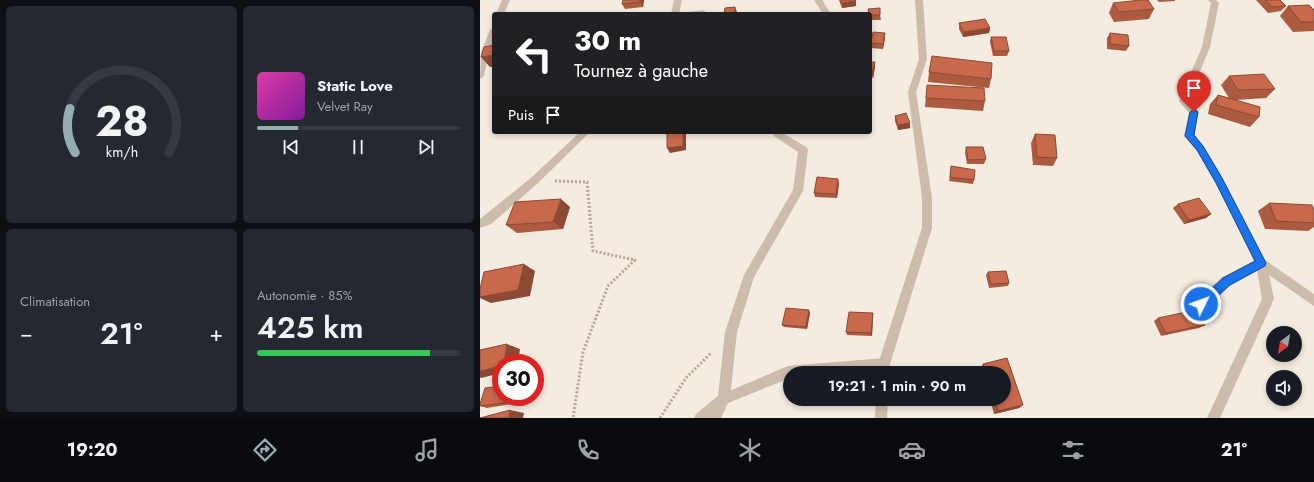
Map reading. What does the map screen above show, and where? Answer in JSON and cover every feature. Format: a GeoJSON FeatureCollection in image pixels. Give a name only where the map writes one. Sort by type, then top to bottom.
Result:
{"type":"FeatureCollection","features":[{"type":"Feature","properties":{"kind":"street"},"geometry":{"type":"LineString","coordinates":[[501,12],[506,0]]}},
{"type":"Feature","properties":{"kind":"street"},"geometry":{"type":"LineString","coordinates":[[675,12],[678,0]]}},
{"type":"Feature","properties":{"kind":"street"},"geometry":{"type":"LineString","coordinates":[[818,0],[826,12]]}},
{"type":"Feature","properties":{"kind":"street"},"geometry":{"type":"LineString","coordinates":[[885,366],[927,228],[927,198],[912,92],[923,59],[919,0]]}},
{"type":"Feature","properties":{"kind":"street"},"geometry":{"type":"LineString","coordinates":[[1212,0],[1215,3],[1206,47],[1183,101],[1194,112],[1190,136],[1200,148],[1219,180],[1261,263],[1268,299],[1213,418]]}},
{"type":"Feature","properties":{"kind":"street"},"geometry":{"type":"LineString","coordinates":[[480,76],[485,52],[492,35]]}},
{"type":"Feature","properties":{"kind":"street"},"geometry":{"type":"LineString","coordinates":[[480,224],[487,221],[535,180],[584,134]]}},
{"type":"Feature","properties":{"kind":"street"},"geometry":{"type":"LineString","coordinates":[[714,418],[724,399],[731,332],[750,275],[798,191],[803,150],[777,134]]}},
{"type":"Feature","properties":{"kind":"street"},"geometry":{"type":"LineString","coordinates":[[1261,263],[1314,301]]}},
{"type":"Feature","properties":{"kind":"street"},"geometry":{"type":"LineString","coordinates":[[1201,304],[1226,281],[1261,263]]}},
{"type":"Feature","properties":{"kind":"street"},"geometry":{"type":"LineString","coordinates":[[700,418],[724,399],[783,374]]}},
{"type":"Feature","properties":{"kind":"street"},"geometry":{"type":"LineString","coordinates":[[882,406],[882,418]]}},
{"type":"Feature","properties":{"kind":"path"},"geometry":{"type":"LineString","coordinates":[[535,180],[587,182],[593,251],[635,260],[608,286],[584,352],[573,418]]}},
{"type":"Feature","properties":{"kind":"path"},"geometry":{"type":"LineString","coordinates":[[660,418],[686,378],[731,332]]}},
{"type":"Feature","properties":{"kind":"building"},"geometry":{"type":"Polygon","coordinates":[[[623,0],[640,0],[640,2],[622,4],[623,0]]]}},
{"type":"Feature","properties":{"kind":"building"},"geometry":{"type":"Polygon","coordinates":[[[841,0],[855,0],[856,1],[842,3],[841,0]]]}},
{"type":"Feature","properties":{"kind":"building"},"geometry":{"type":"Polygon","coordinates":[[[1148,0],[1154,9],[1119,12],[1113,3],[1148,0]]]}},
{"type":"Feature","properties":{"kind":"building"},"geometry":{"type":"Polygon","coordinates":[[[1265,0],[1280,0],[1286,6],[1272,7],[1265,0]]]}},
{"type":"Feature","properties":{"kind":"building"},"geometry":{"type":"Polygon","coordinates":[[[1309,5],[1314,10],[1314,22],[1301,22],[1288,6],[1309,5]]]}},
{"type":"Feature","properties":{"kind":"building"},"geometry":{"type":"Polygon","coordinates":[[[735,7],[735,12],[724,12],[725,8],[735,7]]]}},
{"type":"Feature","properties":{"kind":"building"},"geometry":{"type":"Polygon","coordinates":[[[880,8],[880,15],[872,15],[872,12],[869,12],[868,9],[880,8]]]}},
{"type":"Feature","properties":{"kind":"building"},"geometry":{"type":"Polygon","coordinates":[[[985,19],[990,28],[964,32],[959,23],[985,19]]]}},
{"type":"Feature","properties":{"kind":"building"},"geometry":{"type":"Polygon","coordinates":[[[873,32],[885,33],[883,44],[872,43],[873,32]]]}},
{"type":"Feature","properties":{"kind":"building"},"geometry":{"type":"Polygon","coordinates":[[[1110,33],[1128,35],[1129,46],[1110,44],[1110,33]]]}},
{"type":"Feature","properties":{"kind":"building"},"geometry":{"type":"Polygon","coordinates":[[[991,37],[1006,37],[1009,51],[994,51],[991,37]]]}},
{"type":"Feature","properties":{"kind":"building"},"geometry":{"type":"Polygon","coordinates":[[[492,45],[492,55],[481,57],[484,47],[492,45]]]}},
{"type":"Feature","properties":{"kind":"building"},"geometry":{"type":"Polygon","coordinates":[[[932,56],[992,63],[991,79],[929,72],[932,56]]]}},
{"type":"Feature","properties":{"kind":"building"},"geometry":{"type":"Polygon","coordinates":[[[872,62],[875,62],[872,72],[872,62]]]}},
{"type":"Feature","properties":{"kind":"building"},"geometry":{"type":"Polygon","coordinates":[[[1264,74],[1275,89],[1238,90],[1229,76],[1264,74]]]}},
{"type":"Feature","properties":{"kind":"building"},"geometry":{"type":"Polygon","coordinates":[[[927,85],[984,88],[985,101],[926,98],[927,85]]]}},
{"type":"Feature","properties":{"kind":"building"},"geometry":{"type":"Polygon","coordinates":[[[1218,95],[1260,107],[1259,117],[1216,105],[1218,95]]]}},
{"type":"Feature","properties":{"kind":"building"},"geometry":{"type":"Polygon","coordinates":[[[906,113],[910,123],[898,125],[895,116],[906,113]]]}},
{"type":"Feature","properties":{"kind":"building"},"geometry":{"type":"Polygon","coordinates":[[[667,134],[683,134],[683,146],[667,148],[667,134]]]}},
{"type":"Feature","properties":{"kind":"building"},"geometry":{"type":"Polygon","coordinates":[[[1035,134],[1055,135],[1057,158],[1037,157],[1035,134]]]}},
{"type":"Feature","properties":{"kind":"building"},"geometry":{"type":"Polygon","coordinates":[[[966,147],[983,147],[986,159],[968,160],[966,147]]]}},
{"type":"Feature","properties":{"kind":"building"},"geometry":{"type":"Polygon","coordinates":[[[951,166],[975,170],[974,180],[950,177],[951,166]]]}},
{"type":"Feature","properties":{"kind":"building"},"geometry":{"type":"Polygon","coordinates":[[[817,177],[838,179],[836,194],[814,193],[817,177]]]}},
{"type":"Feature","properties":{"kind":"building"},"geometry":{"type":"Polygon","coordinates":[[[1199,198],[1211,214],[1189,220],[1178,204],[1199,198]]]}},
{"type":"Feature","properties":{"kind":"building"},"geometry":{"type":"Polygon","coordinates":[[[561,199],[553,222],[506,225],[515,202],[561,199]]]}},
{"type":"Feature","properties":{"kind":"building"},"geometry":{"type":"Polygon","coordinates":[[[1269,203],[1312,205],[1314,210],[1314,223],[1276,221],[1269,203]]]}},
{"type":"Feature","properties":{"kind":"building"},"geometry":{"type":"Polygon","coordinates":[[[524,264],[518,290],[480,297],[480,289],[484,272],[524,264]]]}},
{"type":"Feature","properties":{"kind":"building"},"geometry":{"type":"Polygon","coordinates":[[[1006,271],[1009,283],[991,284],[988,272],[1006,271]]]}},
{"type":"Feature","properties":{"kind":"building"},"geometry":{"type":"Polygon","coordinates":[[[786,308],[809,310],[806,327],[782,325],[786,308]]]}},
{"type":"Feature","properties":{"kind":"building"},"geometry":{"type":"Polygon","coordinates":[[[1196,310],[1205,325],[1166,333],[1158,318],[1196,310]]]}},
{"type":"Feature","properties":{"kind":"building"},"geometry":{"type":"Polygon","coordinates":[[[849,312],[873,313],[871,333],[846,332],[849,312]]]}},
{"type":"Feature","properties":{"kind":"building"},"geometry":{"type":"Polygon","coordinates":[[[507,344],[505,354],[492,354],[492,368],[480,371],[480,350],[507,344]]]}},
{"type":"Feature","properties":{"kind":"building"},"geometry":{"type":"Polygon","coordinates":[[[1007,358],[1010,366],[984,366],[983,364],[1007,358]]]}},
{"type":"Feature","properties":{"kind":"building"},"geometry":{"type":"Polygon","coordinates":[[[1011,370],[1023,405],[998,411],[996,406],[1011,406],[1011,370]]]}},
{"type":"Feature","properties":{"kind":"building"},"geometry":{"type":"Polygon","coordinates":[[[492,387],[492,404],[480,406],[480,404],[485,388],[492,387]]]}},
{"type":"Feature","properties":{"kind":"building"},"geometry":{"type":"Polygon","coordinates":[[[510,410],[509,418],[480,418],[510,410]]]}},
{"type":"Feature","properties":{"kind":"route"},"geometry":{"type":"LineString","coordinates":[[1194,112],[1190,136],[1200,148],[1219,180],[1261,263],[1226,281],[1201,304]]}}]}
